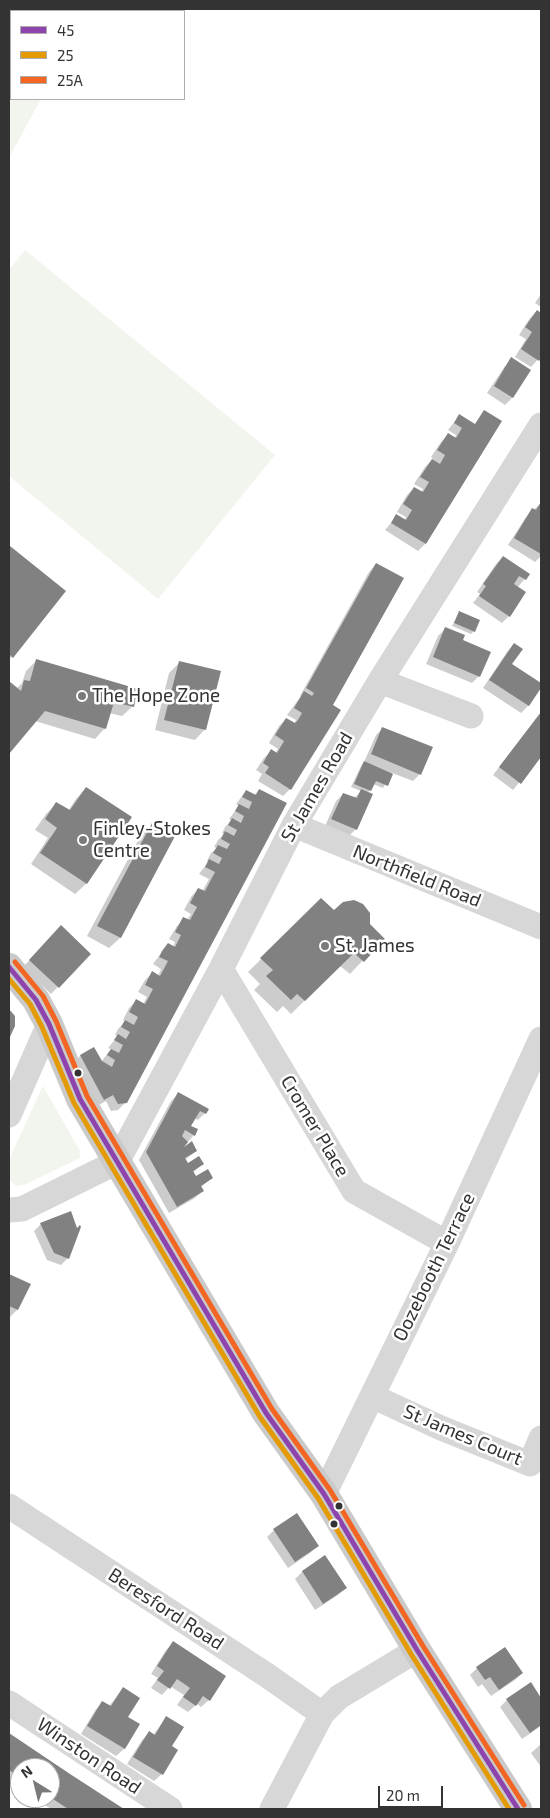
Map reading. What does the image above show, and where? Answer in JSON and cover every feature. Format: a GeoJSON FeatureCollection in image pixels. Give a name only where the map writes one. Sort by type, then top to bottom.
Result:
{"type":"FeatureCollection","features":[{"type":"Feature","properties":{"kind":"main road"},"geometry":{"type":"LineString","coordinates":[[9,966],[36,1000],[49,1024],[80,1099],[266,1413],[324,1494],[417,1650],[518,1809]]}},
{"type":"Feature","properties":{"kind":"street","name":"St James Road"},"geometry":{"type":"LineString","coordinates":[[117,1162],[221,970],[294,825],[380,681],[541,425]]}},
{"type":"Feature","properties":{"kind":"street"},"geometry":{"type":"LineString","coordinates":[[380,681],[471,716]]}},
{"type":"Feature","properties":{"kind":"street","name":"Northfield Road"},"geometry":{"type":"LineString","coordinates":[[294,825],[541,927]]}},
{"type":"Feature","properties":{"kind":"street","name":"Cromer Place"},"geometry":{"type":"LineString","coordinates":[[221,970],[354,1192],[447,1243]]}},
{"type":"Feature","properties":{"kind":"street"},"geometry":{"type":"LineString","coordinates":[[9,1115],[49,1024]]}},
{"type":"Feature","properties":{"kind":"street","name":"Oozebooth Terrace"},"geometry":{"type":"LineString","coordinates":[[324,1494],[447,1243],[541,1039]]}},
{"type":"Feature","properties":{"kind":"street"},"geometry":{"type":"LineString","coordinates":[[9,1210],[22,1209],[117,1162]]}},
{"type":"Feature","properties":{"kind":"street","name":"St James Court"},"geometry":{"type":"LineString","coordinates":[[372,1396],[441,1428],[530,1464],[541,1438]]}},
{"type":"Feature","properties":{"kind":"street","name":"Beresford Road"},"geometry":{"type":"LineString","coordinates":[[9,1506],[268,1676],[322,1714]]}},
{"type":"Feature","properties":{"kind":"street"},"geometry":{"type":"LineString","coordinates":[[272,1809],[322,1714],[340,1697],[417,1650]]}},
{"type":"Feature","properties":{"kind":"street","name":"Winston Road"},"geometry":{"type":"LineString","coordinates":[[9,1702],[170,1809]]}},
{"type":"Feature","properties":{"kind":"shaded area"},"geometry":{"type":"Polygon","coordinates":[[[9,9],[90,9],[10,10],[10,100],[40,100],[9,158],[9,9]]]}},
{"type":"Feature","properties":{"kind":"shaded area"},"geometry":{"type":"Polygon","coordinates":[[[25,250],[275,455],[158,599],[9,476],[9,270],[25,250]]]}},
{"type":"Feature","properties":{"kind":"shaded area"},"geometry":{"type":"Polygon","coordinates":[[[43,1086],[80,1151],[80,1158],[24,1185],[16,1186],[10,1180],[9,1175],[11,1155],[43,1086]]]}},
{"type":"Feature","properties":{"kind":"building"},"geometry":{"type":"Polygon","coordinates":[[[537,310],[541,313],[541,358],[539,361],[521,349],[532,332],[525,327],[537,310]]]}},
{"type":"Feature","properties":{"kind":"building"},"geometry":{"type":"Polygon","coordinates":[[[511,357],[531,370],[513,398],[494,386],[511,357]]]}},
{"type":"Feature","properties":{"kind":"building"},"geometry":{"type":"Polygon","coordinates":[[[484,410],[502,421],[426,544],[391,523],[396,514],[406,520],[412,510],[403,504],[414,487],[423,492],[429,482],[420,477],[432,459],[440,464],[445,455],[437,450],[448,433],[456,438],[462,428],[454,423],[459,414],[475,424],[484,410]]]}},
{"type":"Feature","properties":{"kind":"building"},"geometry":{"type":"Polygon","coordinates":[[[541,502],[541,554],[514,538],[532,508],[536,510],[541,502]]]}},
{"type":"Feature","properties":{"kind":"building"},"geometry":{"type":"Polygon","coordinates":[[[10,546],[66,591],[13,658],[9,654],[10,546]]]}},
{"type":"Feature","properties":{"kind":"building"},"geometry":{"type":"Polygon","coordinates":[[[503,556],[530,574],[526,580],[519,576],[514,584],[526,592],[510,617],[479,596],[486,586],[483,584],[503,556]]]}},
{"type":"Feature","properties":{"kind":"building"},"geometry":{"type":"Polygon","coordinates":[[[376,563],[404,578],[333,705],[341,710],[291,790],[265,773],[269,767],[263,763],[271,749],[277,753],[284,741],[275,735],[286,718],[295,723],[302,713],[294,708],[304,691],[312,696],[314,693],[306,688],[376,563]]]}},
{"type":"Feature","properties":{"kind":"building"},"geometry":{"type":"Polygon","coordinates":[[[459,611],[480,620],[475,632],[454,623],[459,611]]]}},
{"type":"Feature","properties":{"kind":"building"},"geometry":{"type":"Polygon","coordinates":[[[445,627],[465,635],[463,640],[491,652],[480,677],[433,657],[445,627]]]}},
{"type":"Feature","properties":{"kind":"building"},"geometry":{"type":"Polygon","coordinates":[[[514,643],[523,649],[512,664],[541,683],[541,688],[529,706],[489,680],[514,643]]]}},
{"type":"Feature","properties":{"kind":"building","name":"The Hope Zone"},"geometry":{"type":"Polygon","coordinates":[[[36,659],[138,689],[134,707],[114,702],[106,729],[45,711],[9,754],[9,681],[21,691],[24,680],[30,681],[36,659]]]}},
{"type":"Feature","properties":{"kind":"building"},"geometry":{"type":"Polygon","coordinates":[[[179,661],[221,671],[206,730],[164,720],[179,661]]]}},
{"type":"Feature","properties":{"kind":"building"},"geometry":{"type":"Polygon","coordinates":[[[541,712],[541,757],[521,784],[499,767],[541,712]]]}},
{"type":"Feature","properties":{"kind":"building"},"geometry":{"type":"Polygon","coordinates":[[[382,727],[433,747],[421,775],[371,754],[382,727]]]}},
{"type":"Feature","properties":{"kind":"building"},"geometry":{"type":"Polygon","coordinates":[[[364,761],[393,774],[388,786],[376,781],[371,791],[354,784],[364,761]]]}},
{"type":"Feature","properties":{"kind":"building","name":"Finley-Stokes Centre"},"geometry":{"type":"Polygon","coordinates":[[[86,787],[132,817],[87,884],[40,853],[57,828],[45,819],[56,802],[70,810],[86,787]]]}},
{"type":"Feature","properties":{"kind":"building"},"geometry":{"type":"Polygon","coordinates":[[[259,789],[287,803],[127,1103],[118,1104],[113,1095],[104,1100],[80,1055],[94,1047],[102,1061],[112,1067],[115,1060],[107,1055],[111,1049],[119,1053],[123,1045],[114,1040],[118,1034],[126,1039],[130,1032],[121,1027],[125,1020],[134,1025],[138,1017],[129,1012],[136,999],[145,1004],[153,989],[145,985],[152,971],[160,976],[168,961],[159,957],[162,951],[168,943],[175,947],[181,935],[175,932],[183,917],[190,920],[197,907],[190,903],[198,888],[205,891],[215,872],[205,867],[209,859],[219,864],[222,858],[213,853],[218,845],[227,849],[230,844],[221,839],[225,831],[234,836],[237,830],[228,825],[232,818],[241,823],[244,816],[235,811],[239,804],[249,809],[252,802],[242,797],[246,790],[256,795],[259,789]]]}},
{"type":"Feature","properties":{"kind":"building"},"geometry":{"type":"Polygon","coordinates":[[[361,789],[373,794],[357,830],[331,819],[343,793],[357,798],[361,789]]]}},
{"type":"Feature","properties":{"kind":"building"},"geometry":{"type":"Polygon","coordinates":[[[152,823],[175,836],[121,938],[97,926],[152,823]]]}},
{"type":"Feature","properties":{"kind":"building","name":"St. James"},"geometry":{"type":"Polygon","coordinates":[[[321,898],[334,910],[343,902],[354,900],[363,904],[370,913],[370,924],[385,939],[364,962],[354,953],[305,1001],[297,994],[291,1000],[266,976],[273,970],[260,958],[321,898]]]}},
{"type":"Feature","properties":{"kind":"building"},"geometry":{"type":"Polygon","coordinates":[[[61,925],[91,954],[59,988],[29,960],[61,925]]]}},
{"type":"Feature","properties":{"kind":"building"},"geometry":{"type":"Polygon","coordinates":[[[9,1009],[15,1016],[15,1026],[9,1039],[9,1009]]]}},
{"type":"Feature","properties":{"kind":"building"},"geometry":{"type":"Polygon","coordinates":[[[178,1092],[209,1109],[206,1114],[200,1111],[191,1126],[198,1129],[195,1136],[185,1130],[182,1136],[188,1142],[184,1147],[192,1141],[197,1151],[185,1158],[188,1163],[199,1156],[204,1164],[193,1171],[196,1176],[208,1169],[213,1178],[201,1186],[204,1191],[177,1207],[146,1152],[178,1092]]]}},
{"type":"Feature","properties":{"kind":"building"},"geometry":{"type":"Polygon","coordinates":[[[71,1211],[77,1228],[80,1225],[81,1227],[69,1259],[54,1253],[40,1223],[71,1211]]]}},
{"type":"Feature","properties":{"kind":"building"},"geometry":{"type":"Polygon","coordinates":[[[9,1274],[31,1284],[18,1310],[9,1306],[9,1274]]]}},
{"type":"Feature","properties":{"kind":"building"},"geometry":{"type":"Polygon","coordinates":[[[297,1513],[319,1546],[295,1562],[273,1529],[297,1513]]]}},
{"type":"Feature","properties":{"kind":"building"},"geometry":{"type":"Polygon","coordinates":[[[325,1555],[347,1588],[323,1604],[302,1571],[325,1555]]]}},
{"type":"Feature","properties":{"kind":"building"},"geometry":{"type":"Polygon","coordinates":[[[173,1641],[226,1676],[210,1701],[203,1696],[196,1706],[183,1697],[190,1688],[177,1679],[170,1689],[157,1680],[164,1671],[157,1666],[173,1641]]]}},
{"type":"Feature","properties":{"kind":"building"},"geometry":{"type":"Polygon","coordinates":[[[505,1647],[523,1673],[499,1690],[490,1677],[485,1680],[476,1667],[505,1647]]]}},
{"type":"Feature","properties":{"kind":"building"},"geometry":{"type":"Polygon","coordinates":[[[531,1682],[541,1698],[541,1725],[530,1733],[506,1699],[531,1682]]]}},
{"type":"Feature","properties":{"kind":"building"},"geometry":{"type":"Polygon","coordinates":[[[123,1687],[140,1698],[128,1717],[140,1724],[125,1749],[87,1726],[102,1701],[111,1706],[123,1687]]]}},
{"type":"Feature","properties":{"kind":"building"},"geometry":{"type":"Polygon","coordinates":[[[166,1716],[184,1727],[172,1746],[178,1750],[163,1775],[133,1757],[149,1731],[155,1735],[166,1716]]]}},
{"type":"Feature","properties":{"kind":"building"},"geometry":{"type":"Polygon","coordinates":[[[9,1733],[46,1758],[10,1758],[9,1770],[9,1733]]]}},
{"type":"Feature","properties":{"kind":"building"},"geometry":{"type":"Polygon","coordinates":[[[60,1767],[124,1809],[68,1809],[60,1804],[60,1767]]]}},
{"type":"Feature","properties":{"kind":"transit line","name":"25A"},"geometry":{"type":"LineString","coordinates":[[15,962],[43,996],[56,1021],[87,1096],[272,1409],[330,1490],[423,1646],[524,1805]]}},
{"type":"Feature","properties":{"kind":"transit line","name":"45"},"geometry":{"type":"LineString","coordinates":[[9,967],[36,1000],[49,1024],[80,1099],[266,1413],[324,1494],[417,1650],[518,1809]]}},
{"type":"Feature","properties":{"kind":"transit line","name":"25"},"geometry":{"type":"LineString","coordinates":[[9,979],[30,1004],[42,1027],[74,1103],[260,1417],[318,1498],[411,1654],[509,1809]]}},
{"type":"Feature","properties":{"kind":"place","name":"The Hope Zone"},"geometry":{"type":"Point","coordinates":[82,696]}},
{"type":"Feature","properties":{"kind":"place","name":"Finley-Stokes Centre"},"geometry":{"type":"Point","coordinates":[83,840]}},
{"type":"Feature","properties":{"kind":"place","name":"St. James"},"geometry":{"type":"Point","coordinates":[325,946]}}]}
